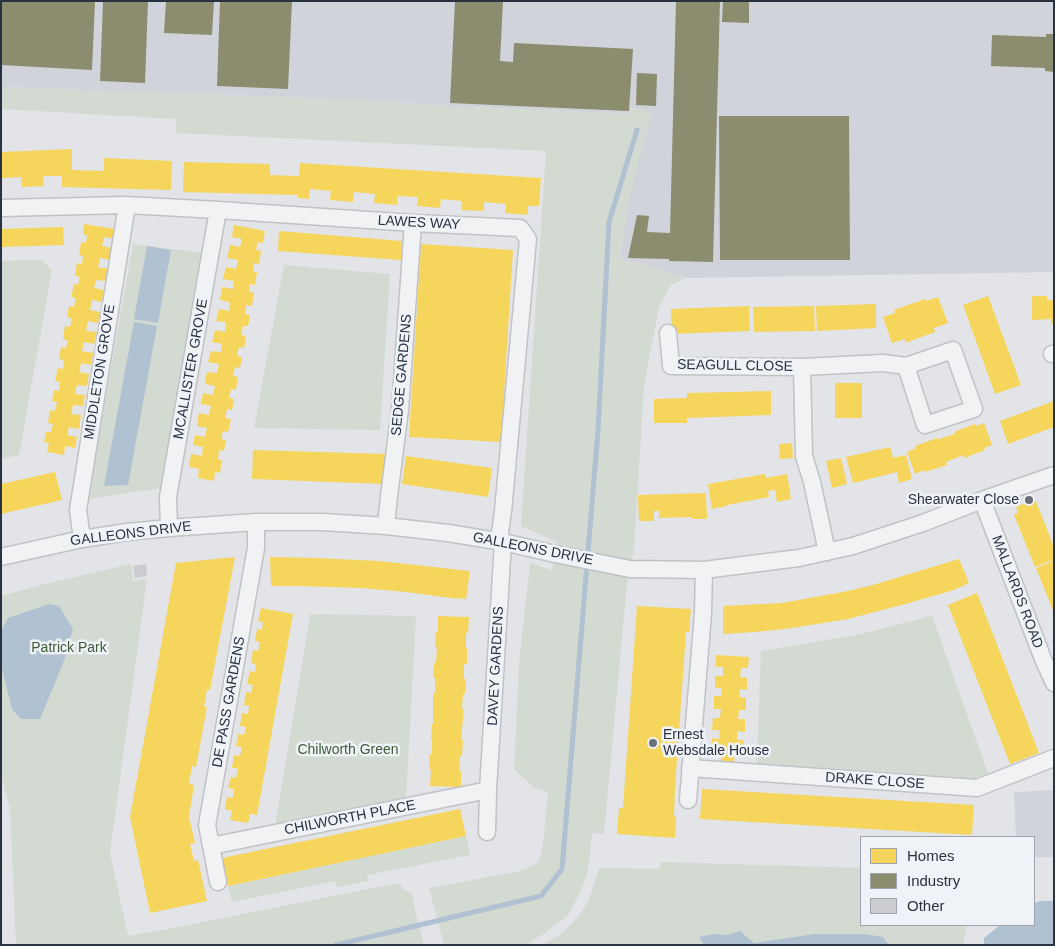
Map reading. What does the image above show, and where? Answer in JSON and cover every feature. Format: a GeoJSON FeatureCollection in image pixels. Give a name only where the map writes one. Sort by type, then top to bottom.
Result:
{"type":"FeatureCollection","features":[{"type":"Feature","properties":{"kind":"street","name":"LAWES WAY"},"geometry":{"type":"LineString","coordinates":[[1,208],[127,205],[520,228],[528,239],[501,541]]}},
{"type":"Feature","properties":{"kind":"street","name":"MIDDLETON GROVE"},"geometry":{"type":"LineString","coordinates":[[82,539],[78,510],[127,205]]}},
{"type":"Feature","properties":{"kind":"street","name":"MCALLISTER GROVE"},"geometry":{"type":"LineString","coordinates":[[169,528],[168,497],[218,210]]}},
{"type":"Feature","properties":{"kind":"street","name":"SEDGE GARDENS"},"geometry":{"type":"LineString","coordinates":[[386,526],[400,410],[413,223]]}},
{"type":"Feature","properties":{"kind":"street","name":"SEAGULL CLOSE"},"geometry":{"type":"LineString","coordinates":[[668,333],[671,366],[802,367],[883,363],[906,366],[953,350],[974,409],[925,424],[906,366]]}},
{"type":"Feature","properties":{"kind":"street","name":"SEAGULL CLOSE"},"geometry":{"type":"LineString","coordinates":[[802,367],[804,456],[812,482],[827,552]]}},
{"type":"Feature","properties":{"kind":"street","name":"GALLEONS DRIVE"},"geometry":{"type":"LineString","coordinates":[[1,557],[82,539],[127,532],[256,522],[323,522],[386,526],[501,541],[630,569],[704,570],[799,558],[852,546],[923,523],[1054,475]]}},
{"type":"Feature","properties":{"kind":"street","name":"MALLARDS ROAD"},"geometry":{"type":"LineString","coordinates":[[982,500],[1049,657],[1054,683]]}},
{"type":"Feature","properties":{"kind":"street","name":"DE PASS GARDENS"},"geometry":{"type":"LineString","coordinates":[[218,882],[207,824],[256,548],[256,522]]}},
{"type":"Feature","properties":{"kind":"street","name":"DAVEY GARDENS"},"geometry":{"type":"LineString","coordinates":[[487,832],[501,541]]}},
{"type":"Feature","properties":{"kind":"street"},"geometry":{"type":"LineString","coordinates":[[688,800],[703,614],[704,570]]}},
{"type":"Feature","properties":{"kind":"street","name":"DRAKE CLOSE"},"geometry":{"type":"LineString","coordinates":[[690,768],[977,788],[1054,758]]}},
{"type":"Feature","properties":{"kind":"street","name":"CHILWORTH PLACE"},"geometry":{"type":"LineString","coordinates":[[211,846],[488,790]]}},
{"type":"Feature","properties":{"kind":"shaded area"},"geometry":{"type":"Polygon","coordinates":[[[1,1],[1054,1],[1054,272],[685,278],[627,260],[620,260],[627,207],[632,186],[629,114],[338,99],[1,87],[1,1]]]}},
{"type":"Feature","properties":{"kind":"shaded area"},"geometry":{"type":"Polygon","coordinates":[[[1054,790],[1054,857],[1035,857],[1035,836],[1016,836],[1014,792],[1054,790]]]}},
{"type":"Feature","properties":{"kind":"green space"},"geometry":{"type":"Polygon","coordinates":[[[1,87],[338,99],[629,114],[630,107],[645,109],[651,116],[627,207],[620,260],[627,260],[685,278],[670,286],[659,307],[644,385],[634,549],[627,583],[604,834],[592,833],[588,871],[581,891],[568,915],[526,945],[444,945],[429,888],[516,872],[530,867],[539,861],[543,845],[548,792],[534,788],[514,769],[519,663],[530,563],[552,570],[557,542],[521,526],[546,151],[176,133],[176,119],[1,109],[1,87]]]}},
{"type":"Feature","properties":{"kind":"green space"},"geometry":{"type":"Polygon","coordinates":[[[133,244],[203,253],[162,488],[88,499],[133,244]]]}},
{"type":"Feature","properties":{"kind":"green space"},"geometry":{"type":"Polygon","coordinates":[[[42,260],[52,270],[19,455],[1,459],[1,261],[42,260]]]}},
{"type":"Feature","properties":{"kind":"green space"},"geometry":{"type":"Polygon","coordinates":[[[284,265],[390,274],[380,430],[254,428],[284,265]]]}},
{"type":"Feature","properties":{"kind":"green space","name":"Patrick Park"},"geometry":{"type":"Polygon","coordinates":[[[131,564],[133,581],[147,579],[110,853],[128,936],[398,883],[406,891],[411,892],[424,945],[16,945],[10,808],[1,773],[1,596],[131,564]]]}},
{"type":"Feature","properties":{"kind":"green space","name":"Chilworth Green"},"geometry":{"type":"Polygon","coordinates":[[[310,614],[416,616],[406,799],[275,827],[310,614]]]}},
{"type":"Feature","properties":{"kind":"green space"},"geometry":{"type":"Polygon","coordinates":[[[932,616],[988,773],[974,778],[757,763],[761,651],[861,634],[932,616]]]}},
{"type":"Feature","properties":{"kind":"green space"},"geometry":{"type":"Polygon","coordinates":[[[466,836],[470,855],[367,875],[368,881],[337,887],[335,881],[232,902],[228,886],[466,836]]]}},
{"type":"Feature","properties":{"kind":"green space"},"geometry":{"type":"Polygon","coordinates":[[[661,862],[860,868],[860,926],[967,926],[963,945],[889,945],[883,937],[814,934],[754,943],[740,931],[727,935],[713,934],[699,937],[704,945],[543,945],[562,933],[578,917],[589,900],[599,868],[659,869],[661,862]]]}},
{"type":"Feature","properties":{"kind":"water"},"geometry":{"type":"Polygon","coordinates":[[[147,246],[171,250],[158,323],[134,319],[147,246]]]}},
{"type":"Feature","properties":{"kind":"water"},"geometry":{"type":"Polygon","coordinates":[[[134,322],[157,326],[128,485],[104,486],[134,322]]]}},
{"type":"Feature","properties":{"kind":"water"},"geometry":{"type":"Polygon","coordinates":[[[49,604],[59,606],[73,629],[64,661],[40,719],[21,719],[12,709],[1,665],[1,631],[8,618],[49,604]]]}},
{"type":"Feature","properties":{"kind":"water"},"geometry":{"type":"Polygon","coordinates":[[[1054,901],[1054,945],[984,945],[984,938],[999,926],[1035,926],[1035,903],[1054,901]]]}},
{"type":"Feature","properties":{"kind":"water"},"geometry":{"type":"Polygon","coordinates":[[[740,931],[754,943],[814,934],[864,934],[883,937],[889,945],[704,945],[699,937],[713,934],[727,935],[740,931]]]}},
{"type":"Feature","properties":{"kind":"building: Homes"},"geometry":{"type":"Polygon","coordinates":[[[72,149],[72,170],[104,171],[104,158],[172,161],[171,190],[62,187],[62,176],[43,176],[44,186],[22,187],[21,177],[1,178],[1,152],[72,149]]]}},
{"type":"Feature","properties":{"kind":"building: Homes"},"geometry":{"type":"Polygon","coordinates":[[[184,162],[270,164],[270,175],[299,176],[300,163],[541,178],[539,206],[528,206],[528,215],[505,213],[506,204],[484,202],[484,211],[461,210],[462,201],[441,199],[440,208],[417,206],[418,197],[397,196],[397,205],[374,203],[375,194],[354,192],[353,202],[330,200],[331,191],[310,189],[309,199],[298,198],[298,195],[183,192],[184,162]]]}},
{"type":"Feature","properties":{"kind":"building: Homes"},"geometry":{"type":"Polygon","coordinates":[[[84,224],[115,229],[114,239],[104,237],[102,246],[112,248],[110,260],[100,258],[98,267],[108,269],[106,281],[96,280],[94,288],[104,290],[102,302],[92,300],[90,310],[100,312],[98,323],[88,321],[86,331],[97,332],[94,344],[84,342],[82,351],[93,353],[91,365],[81,363],[79,372],[89,374],[87,386],[77,385],[75,394],[85,395],[83,406],[73,405],[71,414],[81,415],[79,429],[69,427],[67,435],[77,437],[75,448],[65,446],[64,455],[47,452],[49,443],[44,442],[46,432],[51,432],[53,424],[48,423],[50,410],[55,411],[57,402],[52,401],[54,390],[59,391],[60,382],[55,381],[58,368],[63,369],[64,360],[59,359],[61,347],[66,348],[68,340],[63,339],[65,326],[70,327],[72,319],[67,317],[69,306],[74,307],[76,298],[71,297],[74,284],[78,285],[80,277],[75,276],[77,263],[82,264],[83,256],[79,255],[81,242],[86,243],[87,235],[83,234],[84,224]]]}},
{"type":"Feature","properties":{"kind":"building: Homes"},"geometry":{"type":"Polygon","coordinates":[[[234,225],[265,231],[263,243],[258,242],[256,250],[261,251],[259,264],[254,263],[253,272],[257,272],[255,285],[250,284],[249,292],[254,293],[252,306],[246,305],[245,314],[250,315],[248,326],[243,326],[241,335],[246,336],[244,348],[239,347],[237,356],[242,357],[240,368],[235,367],[233,376],[238,377],[236,390],[231,389],[229,398],[234,399],[232,410],[227,409],[225,418],[231,419],[228,432],[223,431],[221,439],[226,440],[224,451],[219,450],[218,459],[222,460],[220,473],[215,472],[214,481],[198,478],[199,469],[189,467],[191,454],[202,456],[203,447],[193,445],[195,435],[205,437],[207,428],[197,426],[199,413],[209,415],[211,406],[201,404],[203,393],[213,395],[215,386],[205,384],[207,372],[217,373],[219,364],[208,362],[211,351],[221,352],[222,344],[212,342],[215,330],[225,332],[226,322],[216,321],[219,309],[229,311],[230,302],[220,300],[222,287],[233,289],[234,281],[223,279],[226,267],[236,269],[238,260],[227,258],[230,245],[240,247],[242,239],[232,237],[234,225]]]}},
{"type":"Feature","properties":{"kind":"building: Homes"},"geometry":{"type":"Polygon","coordinates":[[[63,227],[64,245],[1,247],[1,229],[63,227]]]}},
{"type":"Feature","properties":{"kind":"building: Homes"},"geometry":{"type":"Polygon","coordinates":[[[279,231],[402,241],[401,260],[278,251],[279,231]]]}},
{"type":"Feature","properties":{"kind":"building: Homes"},"geometry":{"type":"Polygon","coordinates":[[[421,244],[513,250],[501,442],[409,437],[421,244]]]}},
{"type":"Feature","properties":{"kind":"building: Homes"},"geometry":{"type":"Polygon","coordinates":[[[988,296],[1021,385],[995,394],[963,305],[988,296]]]}},
{"type":"Feature","properties":{"kind":"building: Homes"},"geometry":{"type":"Polygon","coordinates":[[[1032,296],[1047,296],[1047,300],[1054,300],[1054,324],[1051,324],[1051,319],[1032,320],[1032,296]]]}},
{"type":"Feature","properties":{"kind":"building: Homes"},"geometry":{"type":"Polygon","coordinates":[[[938,297],[948,323],[934,328],[935,332],[905,343],[905,339],[892,343],[883,317],[895,313],[894,310],[925,299],[926,301],[938,297]]]}},
{"type":"Feature","properties":{"kind":"building: Homes"},"geometry":{"type":"Polygon","coordinates":[[[876,304],[876,328],[817,331],[816,306],[876,304]]]}},
{"type":"Feature","properties":{"kind":"building: Homes"},"geometry":{"type":"Polygon","coordinates":[[[749,306],[750,331],[672,334],[671,309],[749,306]]]}},
{"type":"Feature","properties":{"kind":"building: Homes"},"geometry":{"type":"Polygon","coordinates":[[[814,306],[815,331],[754,332],[753,307],[814,306]]]}},
{"type":"Feature","properties":{"kind":"building: Homes"},"geometry":{"type":"Polygon","coordinates":[[[835,383],[862,383],[862,418],[835,418],[835,383]]]}},
{"type":"Feature","properties":{"kind":"building: Homes"},"geometry":{"type":"Polygon","coordinates":[[[771,391],[771,415],[687,418],[687,423],[654,423],[654,399],[687,398],[687,393],[771,391]]]}},
{"type":"Feature","properties":{"kind":"building: Homes"},"geometry":{"type":"Polygon","coordinates":[[[1054,401],[1054,427],[1008,444],[1000,421],[1054,401]]]}},
{"type":"Feature","properties":{"kind":"building: Homes"},"geometry":{"type":"Polygon","coordinates":[[[984,423],[992,445],[984,448],[985,450],[964,458],[963,455],[946,462],[947,465],[915,474],[907,452],[916,448],[915,446],[955,434],[954,432],[975,424],[976,426],[984,423]]]}},
{"type":"Feature","properties":{"kind":"building: Homes"},"geometry":{"type":"Polygon","coordinates":[[[792,443],[793,458],[780,459],[779,444],[792,443]]]}},
{"type":"Feature","properties":{"kind":"building: Homes"},"geometry":{"type":"Polygon","coordinates":[[[890,447],[893,458],[906,455],[912,479],[899,483],[897,472],[853,483],[846,457],[890,447]]]}},
{"type":"Feature","properties":{"kind":"building: Homes"},"geometry":{"type":"Polygon","coordinates":[[[253,450],[385,454],[384,484],[252,479],[253,450]]]}},
{"type":"Feature","properties":{"kind":"building: Homes"},"geometry":{"type":"Polygon","coordinates":[[[406,456],[492,468],[488,497],[402,484],[406,456]]]}},
{"type":"Feature","properties":{"kind":"building: Homes"},"geometry":{"type":"Polygon","coordinates":[[[841,458],[847,484],[832,488],[826,461],[841,458]]]}},
{"type":"Feature","properties":{"kind":"building: Homes"},"geometry":{"type":"Polygon","coordinates":[[[55,472],[62,500],[1,514],[1,484],[55,472]]]}},
{"type":"Feature","properties":{"kind":"building: Homes"},"geometry":{"type":"Polygon","coordinates":[[[765,474],[766,478],[787,474],[791,499],[777,502],[775,490],[768,491],[769,497],[712,509],[708,484],[765,474]]]}},
{"type":"Feature","properties":{"kind":"building: Homes"},"geometry":{"type":"Polygon","coordinates":[[[706,493],[707,519],[692,519],[692,517],[659,518],[659,511],[654,511],[654,521],[639,521],[638,495],[706,493]]]}},
{"type":"Feature","properties":{"kind":"building: Homes"},"geometry":{"type":"Polygon","coordinates":[[[1035,499],[1054,547],[1054,560],[1035,567],[1014,515],[1018,513],[1016,507],[1035,499]]]}},
{"type":"Feature","properties":{"kind":"building: Homes"},"geometry":{"type":"Polygon","coordinates":[[[235,557],[210,690],[207,690],[204,707],[207,707],[196,767],[192,766],[189,784],[194,785],[189,817],[195,843],[190,844],[194,861],[198,860],[207,901],[150,913],[130,817],[176,563],[235,557]]]}},
{"type":"Feature","properties":{"kind":"building: Homes"},"geometry":{"type":"Polygon","coordinates":[[[270,557],[379,561],[470,571],[466,599],[361,588],[271,586],[270,557]]]}},
{"type":"Feature","properties":{"kind":"building: Homes"},"geometry":{"type":"Polygon","coordinates":[[[959,559],[969,583],[954,590],[848,619],[785,629],[723,634],[723,606],[782,603],[843,592],[959,559]]]}},
{"type":"Feature","properties":{"kind":"building: Homes"},"geometry":{"type":"Polygon","coordinates":[[[1054,561],[1054,613],[1036,568],[1054,561]]]}},
{"type":"Feature","properties":{"kind":"building: Homes"},"geometry":{"type":"Polygon","coordinates":[[[977,593],[1039,753],[1010,764],[948,605],[977,593]]]}},
{"type":"Feature","properties":{"kind":"building: Homes","name":"Ernest Websdale House"},"geometry":{"type":"Polygon","coordinates":[[[637,606],[691,609],[689,632],[686,632],[675,787],[675,838],[617,834],[619,808],[623,808],[637,606]]]}},
{"type":"Feature","properties":{"kind":"building: Homes"},"geometry":{"type":"Polygon","coordinates":[[[261,608],[293,614],[257,815],[250,814],[248,823],[230,820],[232,811],[225,809],[227,797],[233,798],[234,789],[228,788],[231,777],[236,778],[238,768],[232,768],[234,755],[240,756],[242,747],[236,746],[238,734],[244,735],[246,727],[240,726],[242,713],[248,714],[249,706],[244,705],[246,692],[251,693],[253,685],[247,684],[250,671],[255,672],[256,664],[251,663],[253,650],[258,651],[260,642],[255,641],[257,629],[262,630],[263,622],[258,621],[261,608]]]}},
{"type":"Feature","properties":{"kind":"building: Homes"},"geometry":{"type":"Polygon","coordinates":[[[438,616],[469,617],[468,633],[466,633],[467,664],[464,664],[464,679],[466,679],[462,709],[464,709],[461,740],[463,740],[462,756],[460,756],[459,771],[461,771],[461,787],[430,786],[431,770],[429,769],[430,754],[432,754],[433,693],[435,693],[435,678],[433,678],[434,663],[436,663],[437,647],[435,647],[436,632],[438,632],[438,616]]]}},
{"type":"Feature","properties":{"kind":"building: Homes"},"geometry":{"type":"Polygon","coordinates":[[[716,655],[749,657],[748,668],[741,668],[740,677],[747,678],[747,690],[740,689],[739,697],[746,698],[746,710],[739,710],[738,719],[745,719],[745,732],[737,731],[737,740],[744,740],[743,753],[735,752],[734,762],[721,761],[721,752],[711,751],[712,738],[719,739],[720,730],[712,730],[713,718],[720,718],[721,709],[714,709],[714,696],[721,696],[722,688],[715,688],[715,676],[723,676],[723,667],[716,667],[716,655]]]}},
{"type":"Feature","properties":{"kind":"building: Homes"},"geometry":{"type":"Polygon","coordinates":[[[702,789],[974,805],[972,835],[700,819],[702,789]]]}},
{"type":"Feature","properties":{"kind":"building: Homes"},"geometry":{"type":"Polygon","coordinates":[[[460,809],[466,836],[228,886],[222,858],[460,809]]]}},
{"type":"Feature","properties":{"kind":"building: Industry"},"geometry":{"type":"Polygon","coordinates":[[[1,1],[95,1],[92,70],[1,65],[1,1]]]}},
{"type":"Feature","properties":{"kind":"building: Industry"},"geometry":{"type":"Polygon","coordinates":[[[103,1],[148,1],[145,83],[100,81],[103,1]]]}},
{"type":"Feature","properties":{"kind":"building: Industry"},"geometry":{"type":"Polygon","coordinates":[[[166,1],[214,1],[212,35],[164,33],[166,1]]]}},
{"type":"Feature","properties":{"kind":"building: Industry"},"geometry":{"type":"Polygon","coordinates":[[[220,1],[292,1],[288,89],[217,86],[220,1]]]}},
{"type":"Feature","properties":{"kind":"building: Industry"},"geometry":{"type":"Polygon","coordinates":[[[455,1],[503,1],[500,61],[513,62],[514,43],[633,49],[629,111],[450,103],[455,1]]]}},
{"type":"Feature","properties":{"kind":"building: Industry"},"geometry":{"type":"Polygon","coordinates":[[[676,1],[720,1],[713,262],[628,258],[637,215],[649,216],[647,232],[670,233],[676,1]]]}},
{"type":"Feature","properties":{"kind":"building: Industry"},"geometry":{"type":"Polygon","coordinates":[[[723,1],[749,1],[749,23],[722,22],[723,1]]]}},
{"type":"Feature","properties":{"kind":"building: Industry"},"geometry":{"type":"Polygon","coordinates":[[[1046,34],[1054,34],[1054,72],[1045,71],[1045,68],[991,66],[992,35],[1046,37],[1046,34]]]}},
{"type":"Feature","properties":{"kind":"building: Industry"},"geometry":{"type":"Polygon","coordinates":[[[637,73],[657,74],[656,106],[636,105],[637,73]]]}},
{"type":"Feature","properties":{"kind":"building: Industry"},"geometry":{"type":"Polygon","coordinates":[[[719,116],[849,116],[850,260],[720,260],[719,116]]]}},
{"type":"Feature","properties":{"kind":"building: Other"},"geometry":{"type":"Polygon","coordinates":[[[146,564],[147,576],[135,578],[133,566],[146,564]]]}},
{"type":"Feature","properties":{"kind":"waterway"},"geometry":{"type":"LineString","coordinates":[[336,945],[541,896],[562,869],[598,430],[609,222],[637,130]]}},
{"type":"Feature","properties":{"kind":"place","name":"Shearwater Close"},"geometry":{"type":"Point","coordinates":[1029,500]}},
{"type":"Feature","properties":{"kind":"place","name":"Ernest Websdale House"},"geometry":{"type":"Point","coordinates":[653,743]}}]}
